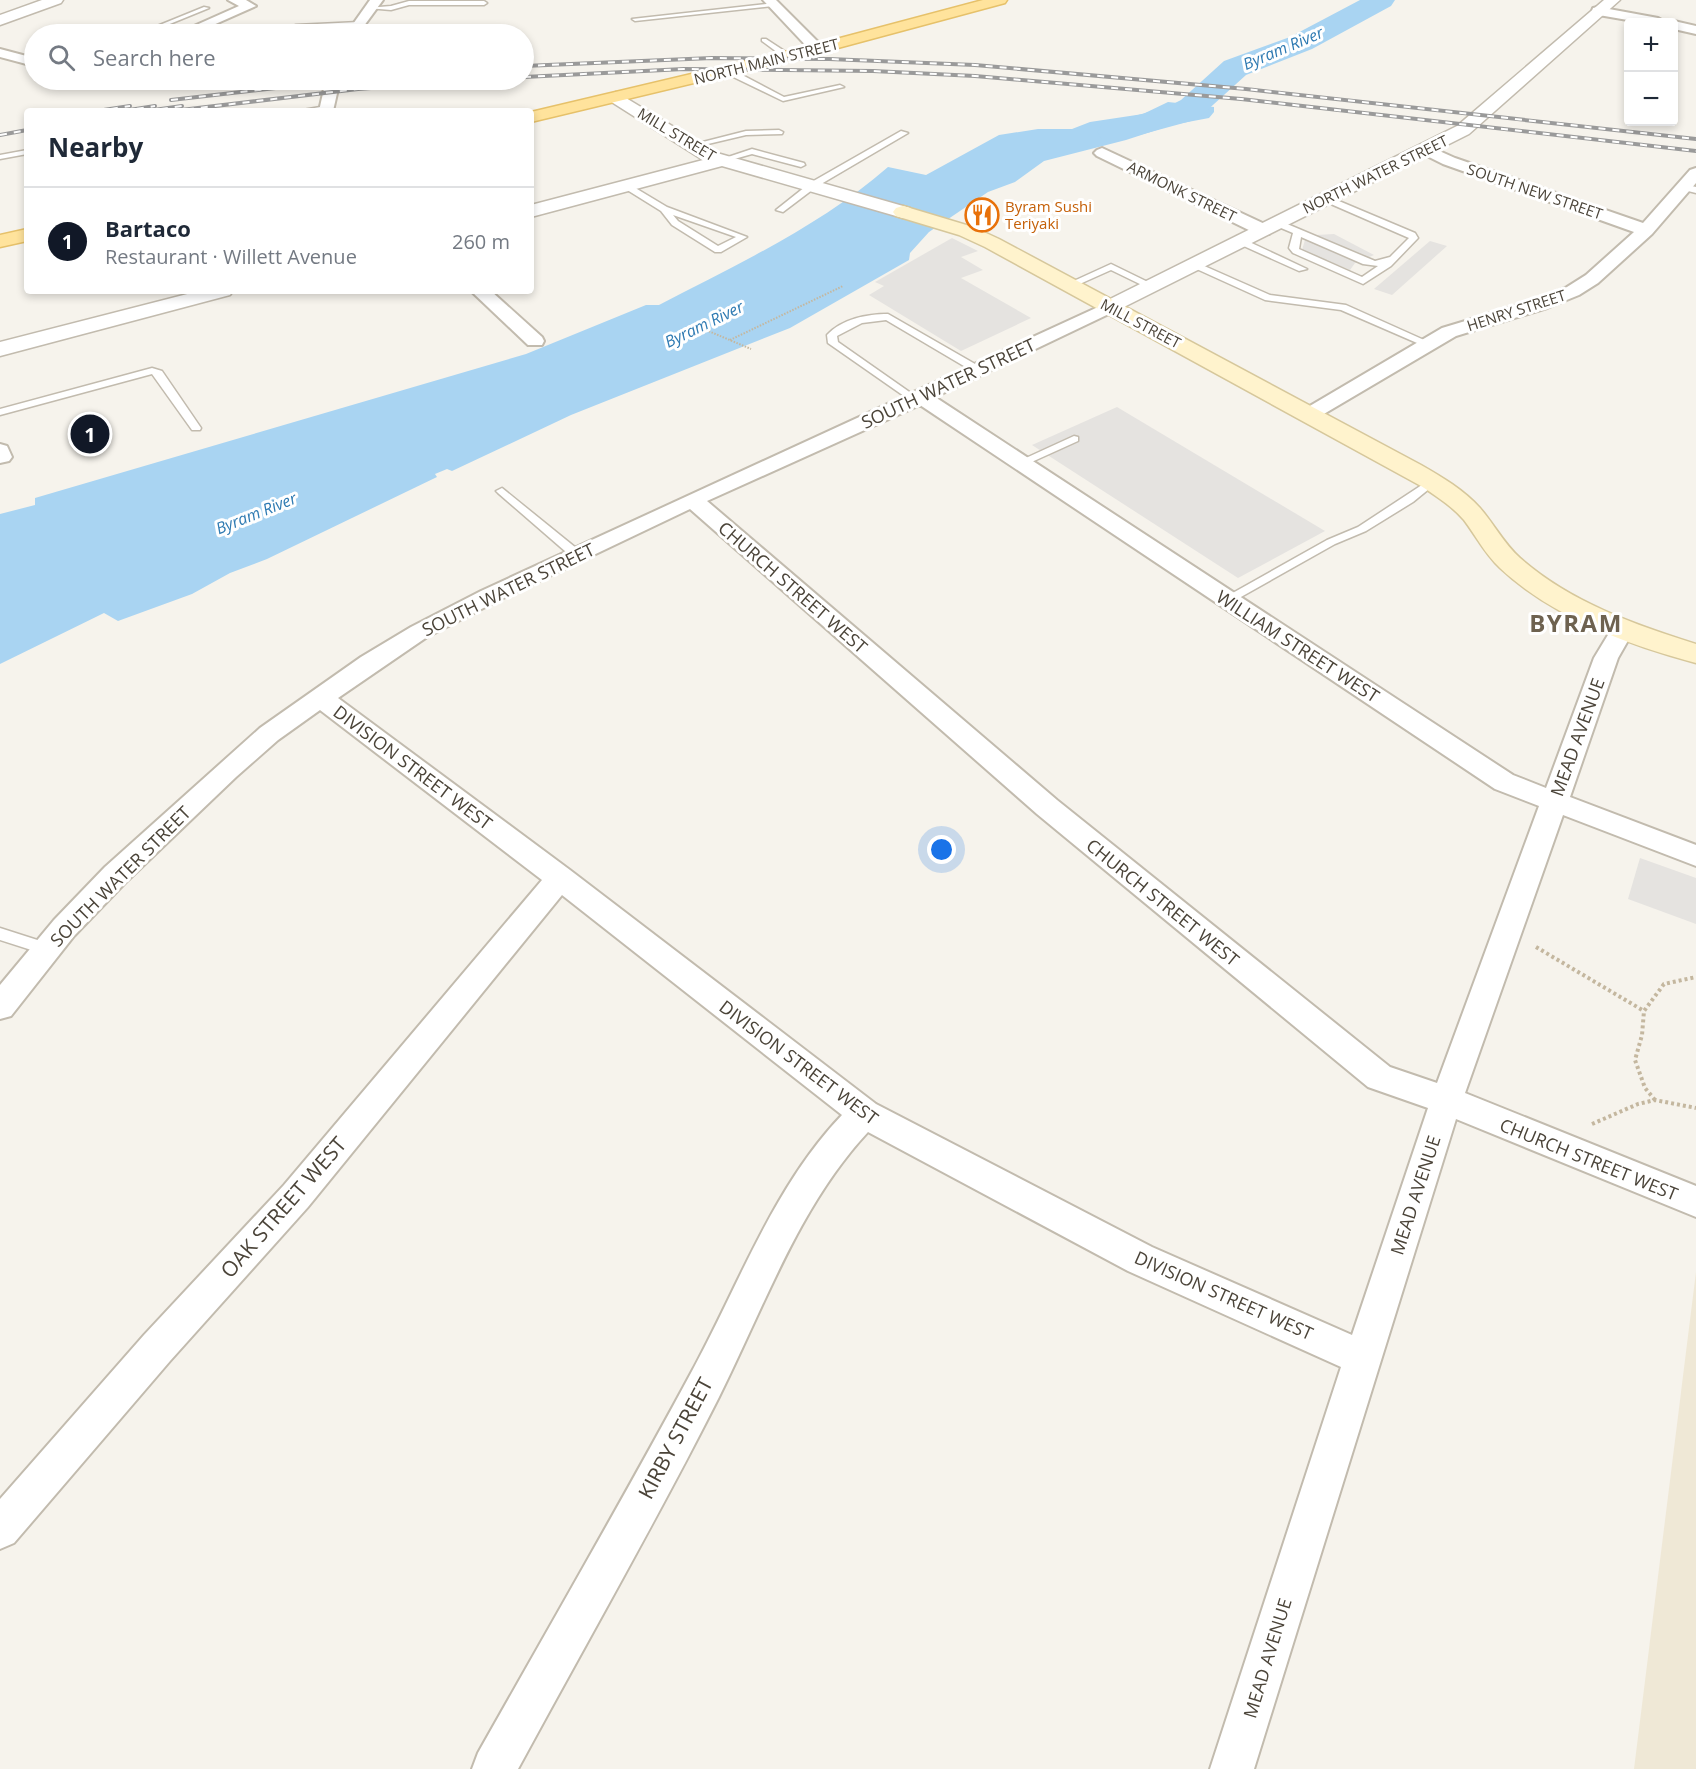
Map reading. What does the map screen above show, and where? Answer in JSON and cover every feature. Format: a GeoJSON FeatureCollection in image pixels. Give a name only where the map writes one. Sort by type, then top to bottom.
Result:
{"type":"FeatureCollection","features":[{"type":"Feature","properties":{"kind":"main road","name":"NORTH MAIN STREET"},"geometry":{"type":"LineString","coordinates":[[534,116],[789,56],[1000,0]]}},
{"type":"Feature","properties":{"kind":"main road","name":"MILL STREET"},"geometry":{"type":"LineString","coordinates":[[903,212],[966,231],[1310,414],[1431,482],[1469,511],[1503,555],[1525,575],[1570,604],[1622,630],[1696,654]]}},
{"type":"Feature","properties":{"kind":"main road"},"geometry":{"type":"LineString","coordinates":[[0,241],[24,236]]}},
{"type":"Feature","properties":{"kind":"street"},"geometry":{"type":"LineString","coordinates":[[0,20],[56,0]]}},
{"type":"Feature","properties":{"kind":"street"},"geometry":{"type":"LineString","coordinates":[[207,24],[250,6],[234,0]]}},
{"type":"Feature","properties":{"kind":"street"},"geometry":{"type":"LineString","coordinates":[[771,2],[816,49]]}},
{"type":"Feature","properties":{"kind":"street"},"geometry":{"type":"LineString","coordinates":[[360,24],[374,4]]}},
{"type":"Feature","properties":{"kind":"street"},"geometry":{"type":"LineString","coordinates":[[1606,5],[1646,18]]}},
{"type":"Feature","properties":{"kind":"street","name":"NORTH WATER STREET"},"geometry":{"type":"LineString","coordinates":[[1109,307],[1463,130],[1606,5]]}},
{"type":"Feature","properties":{"kind":"street"},"geometry":{"type":"LineString","coordinates":[[1678,27],[1696,30]]}},
{"type":"Feature","properties":{"kind":"street"},"geometry":{"type":"LineString","coordinates":[[0,53],[24,59]]}},
{"type":"Feature","properties":{"kind":"street"},"geometry":{"type":"LineString","coordinates":[[326,108],[331,90]]}},
{"type":"Feature","properties":{"kind":"street","name":"MILL STREET"},"geometry":{"type":"LineString","coordinates":[[616,97],[691,146],[720,161],[813,185],[903,212]]}},
{"type":"Feature","properties":{"kind":"street","name":"SOUTH NEW STREET"},"geometry":{"type":"LineString","coordinates":[[1426,150],[1449,161],[1646,230]]}},
{"type":"Feature","properties":{"kind":"street","name":"ARMONK STREET"},"geometry":{"type":"LineString","coordinates":[[1102,153],[1270,227]]}},
{"type":"Feature","properties":{"kind":"street"},"geometry":{"type":"LineString","coordinates":[[534,210],[720,161]]}},
{"type":"Feature","properties":{"kind":"street","name":"HENRY STREET"},"geometry":{"type":"LineString","coordinates":[[1310,414],[1449,332],[1541,304],[1574,291],[1592,279],[1689,189],[1696,173]]}},
{"type":"Feature","properties":{"kind":"street"},"geometry":{"type":"LineString","coordinates":[[0,349],[211,294]]}},
{"type":"Feature","properties":{"kind":"street"},"geometry":{"type":"LineString","coordinates":[[483,294],[535,342]]}},
{"type":"Feature","properties":{"kind":"street","name":"SOUTH WATER STREET"},"geometry":{"type":"LineString","coordinates":[[0,1008],[64,928],[116,875],[227,770],[270,734],[370,663],[419,632],[692,500],[918,399],[1109,307]]}},
{"type":"Feature","properties":{"kind":"street","name":"WILLIAM STREET WEST"},"geometry":{"type":"LineString","coordinates":[[918,399],[1021,463],[1504,782],[1696,856]]}},
{"type":"Feature","properties":{"kind":"street","name":"CHURCH STREET WEST"},"geometry":{"type":"LineString","coordinates":[[692,500],[1047,807],[1379,1077],[1446,1100],[1696,1202]]}},
{"type":"Feature","properties":{"kind":"street","name":"MEAD AVENUE"},"geometry":{"type":"LineString","coordinates":[[1232,1769],[1361,1357],[1446,1100],[1606,658],[1622,630]]}},
{"type":"Feature","properties":{"kind":"street","name":"DIVISION STREET WEST"},"geometry":{"type":"LineString","coordinates":[[321,698],[560,878],[864,1114],[1140,1259],[1361,1357]]}},
{"type":"Feature","properties":{"kind":"street","name":"OAK STREET WEST"},"geometry":{"type":"LineString","coordinates":[[0,1529],[157,1348],[296,1196],[560,878]]}},
{"type":"Feature","properties":{"kind":"street","name":"KIRBY STREET"},"geometry":{"type":"LineString","coordinates":[[494,1769],[705,1385],[789,1217],[832,1146],[864,1114]]}},
{"type":"Feature","properties":{"kind":"lane"},"geometry":{"type":"LineString","coordinates":[[635,19],[771,2]]}},
{"type":"Feature","properties":{"kind":"lane"},"geometry":{"type":"LineString","coordinates":[[374,4],[391,8],[409,3],[484,3]]}},
{"type":"Feature","properties":{"kind":"lane"},"geometry":{"type":"LineString","coordinates":[[166,24],[206,8]]}},
{"type":"Feature","properties":{"kind":"lane"},"geometry":{"type":"LineString","coordinates":[[764,40],[789,56]]}},
{"type":"Feature","properties":{"kind":"lane"},"geometry":{"type":"LineString","coordinates":[[726,70],[783,99],[840,87]]}},
{"type":"Feature","properties":{"kind":"lane"},"geometry":{"type":"LineString","coordinates":[[691,146],[746,133],[779,132]]}},
{"type":"Feature","properties":{"kind":"lane"},"geometry":{"type":"LineString","coordinates":[[780,210],[813,185],[904,133]]}},
{"type":"Feature","properties":{"kind":"lane"},"geometry":{"type":"LineString","coordinates":[[720,161],[752,151],[801,165]]}},
{"type":"Feature","properties":{"kind":"lane"},"geometry":{"type":"LineString","coordinates":[[0,157],[24,153]]}},
{"type":"Feature","properties":{"kind":"lane"},"geometry":{"type":"LineString","coordinates":[[627,186],[664,209],[743,237],[718,250],[675,223],[664,209]]}},
{"type":"Feature","properties":{"kind":"lane"},"geometry":{"type":"LineString","coordinates":[[1298,233],[1294,248],[1296,251],[1364,280],[1393,261],[1414,238],[1412,235],[1327,199]]}},
{"type":"Feature","properties":{"kind":"lane"},"geometry":{"type":"LineString","coordinates":[[1270,227],[1298,233],[1378,266],[1393,261]]}},
{"type":"Feature","properties":{"kind":"lane"},"geometry":{"type":"LineString","coordinates":[[1240,241],[1302,270]]}},
{"type":"Feature","properties":{"kind":"lane"},"geometry":{"type":"LineString","coordinates":[[1192,264],[1268,298],[1343,307],[1428,344]]}},
{"type":"Feature","properties":{"kind":"lane"},"geometry":{"type":"LineString","coordinates":[[1070,285],[1111,267],[1149,285]]}},
{"type":"Feature","properties":{"kind":"lane"},"geometry":{"type":"LineString","coordinates":[[918,399],[833,343],[832,335],[837,330],[873,317],[888,318],[978,370]]}},
{"type":"Feature","properties":{"kind":"lane"},"geometry":{"type":"LineString","coordinates":[[0,412],[152,371],[158,373],[196,428]]}},
{"type":"Feature","properties":{"kind":"lane"},"geometry":{"type":"LineString","coordinates":[[1021,463],[1074,439]]}},
{"type":"Feature","properties":{"kind":"lane"},"geometry":{"type":"LineString","coordinates":[[1228,599],[1331,542],[1362,529],[1409,500],[1431,482]]}},
{"type":"Feature","properties":{"kind":"lane"},"geometry":{"type":"LineString","coordinates":[[502,490],[576,555]]}},
{"type":"Feature","properties":{"kind":"lane"},"geometry":{"type":"LineString","coordinates":[[0,934],[47,949]]}},
{"type":"Feature","properties":{"kind":"path"},"geometry":{"type":"LineString","coordinates":[[730,340],[843,286]]}},
{"type":"Feature","properties":{"kind":"path"},"geometry":{"type":"LineString","coordinates":[[705,330],[751,349]]}},
{"type":"Feature","properties":{"kind":"path"},"geometry":{"type":"LineString","coordinates":[[1506,933],[1554,956],[1644,1011]]}},
{"type":"Feature","properties":{"kind":"path"},"geometry":{"type":"LineString","coordinates":[[1655,1100],[1646,1088],[1635,1060],[1642,1035],[1644,1011],[1664,984],[1696,977]]}},
{"type":"Feature","properties":{"kind":"path"},"geometry":{"type":"LineString","coordinates":[[1585,1157],[1592,1123],[1638,1104],[1655,1100],[1696,1108]]}},
{"type":"Feature","properties":{"kind":"shaded area"},"geometry":{"type":"Polygon","coordinates":[[[1334,234],[1374,255],[1355,263],[1350,270],[1302,250],[1305,240],[1316,235],[1334,234]]]}},
{"type":"Feature","properties":{"kind":"shaded area"},"geometry":{"type":"Polygon","coordinates":[[[952,238],[978,251],[961,257],[983,270],[961,278],[1031,318],[961,351],[869,295],[884,286],[875,282],[952,238]]]}},
{"type":"Feature","properties":{"kind":"shaded area"},"geometry":{"type":"Polygon","coordinates":[[[1430,241],[1447,246],[1392,295],[1374,289],[1430,241]]]}},
{"type":"Feature","properties":{"kind":"shaded area"},"geometry":{"type":"Polygon","coordinates":[[[1117,407],[1325,531],[1238,578],[1032,445],[1117,407]]]}},
{"type":"Feature","properties":{"kind":"shaded area"},"geometry":{"type":"Polygon","coordinates":[[[1640,858],[1696,878],[1696,924],[1628,899],[1640,858]]]}},
{"type":"Feature","properties":{"kind":"shaded area"},"geometry":{"type":"Polygon","coordinates":[[[1696,1272],[1696,1769],[1634,1769],[1696,1272]]]}},
{"type":"Feature","properties":{"kind":"water"},"geometry":{"type":"Polygon","coordinates":[[[1168,102],[1214,107],[1214,112],[1209,118],[1172,125],[1126,140],[1044,161],[1015,182],[988,192],[929,232],[910,253],[909,260],[790,328],[571,415],[452,471],[447,469],[435,474],[437,477],[267,559],[230,573],[192,594],[118,621],[104,613],[0,664],[0,514],[35,505],[35,498],[526,354],[646,305],[659,305],[778,243],[835,208],[888,167],[926,175],[999,135],[1038,129],[1072,129],[1090,122],[1143,114],[1168,102]]]}},
{"type":"Feature","properties":{"kind":"waterway","name":"Byram River"},"geometry":{"type":"LineString","coordinates":[[1114,132],[1179,114],[1192,107],[1235,68],[1301,43],[1381,0]]}},
{"type":"Feature","properties":{"kind":"railway"},"geometry":{"type":"LineString","coordinates":[[534,66],[712,58],[829,59],[975,65],[1246,89],[1696,139]]}},
{"type":"Feature","properties":{"kind":"railway"},"geometry":{"type":"LineString","coordinates":[[534,76],[684,69],[873,71],[975,76],[1241,99],[1696,151]]}},
{"type":"Feature","properties":{"kind":"railway"},"geometry":{"type":"LineString","coordinates":[[171,100],[258,90]]}},
{"type":"Feature","properties":{"kind":"railway"},"geometry":{"type":"LineString","coordinates":[[198,108],[350,90]]}},
{"type":"Feature","properties":{"kind":"railway"},"geometry":{"type":"LineString","coordinates":[[117,108],[130,106]]}},
{"type":"Feature","properties":{"kind":"railway"},"geometry":{"type":"LineString","coordinates":[[142,108],[155,106]]}},
{"type":"Feature","properties":{"kind":"railway"},"geometry":{"type":"LineString","coordinates":[[168,108],[182,106]]}},
{"type":"Feature","properties":{"kind":"railway"},"geometry":{"type":"LineString","coordinates":[[0,135],[24,131]]}},
{"type":"Feature","properties":{"kind":"place","name":"Byram Sushi Teriyaki"},"geometry":{"type":"Point","coordinates":[982,215]}},
{"type":"Feature","properties":{"kind":"place","name":"Bartaco"},"geometry":{"type":"Point","coordinates":[90,434]}},
{"type":"Feature","properties":{"kind":"district","name":"BYRAM"},"geometry":{"type":"Point","coordinates":[1576,622]}}]}
